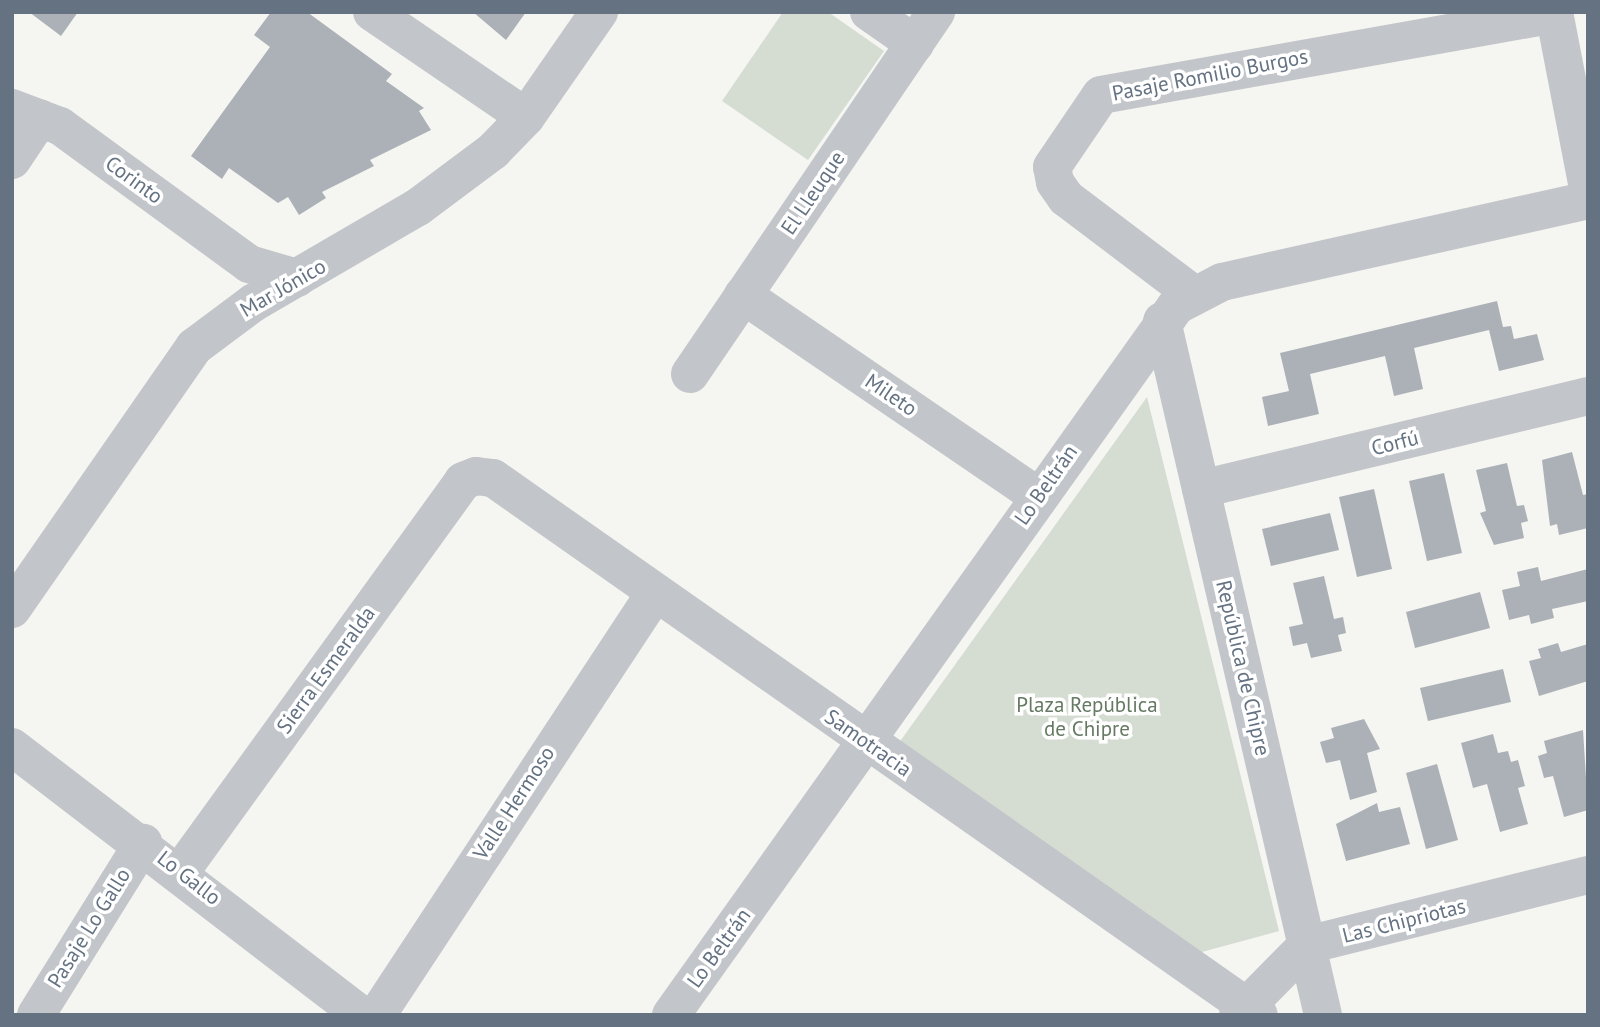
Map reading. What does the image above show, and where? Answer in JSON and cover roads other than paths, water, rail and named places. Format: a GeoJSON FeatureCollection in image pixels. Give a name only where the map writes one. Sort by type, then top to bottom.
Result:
{"type":"FeatureCollection","features":[{"type":"Feature","properties":{"kind":"street"},"geometry":{"type":"LineString","coordinates":[[372,12],[526,117]]}},
{"type":"Feature","properties":{"kind":"street","name":"Mar Jónico"},"geometry":{"type":"LineString","coordinates":[[12,609],[179,365],[253,303],[418,207],[526,117],[599,12]]}},
{"type":"Feature","properties":{"kind":"street"},"geometry":{"type":"LineString","coordinates":[[869,12],[915,44]]}},
{"type":"Feature","properties":{"kind":"street","name":"El Lleuque"},"geometry":{"type":"LineString","coordinates":[[690,374],[936,12]]}},
{"type":"Feature","properties":{"kind":"street"},"geometry":{"type":"LineString","coordinates":[[1554,13],[1588,188]]}},
{"type":"Feature","properties":{"kind":"street","name":"Pasaje Romilio Burgos"},"geometry":{"type":"LineString","coordinates":[[1193,294],[1066,198],[1055,183],[1052,167],[1101,95],[1554,13]]}},
{"type":"Feature","properties":{"kind":"street"},"geometry":{"type":"LineString","coordinates":[[12,160],[26,113]]}},
{"type":"Feature","properties":{"kind":"street","name":"Corinto"},"geometry":{"type":"LineString","coordinates":[[26,113],[60,126],[248,264],[297,278]]}},
{"type":"Feature","properties":{"kind":"street","name":"Lo Beltrán"},"geometry":{"type":"LineString","coordinates":[[671,1015],[1163,321],[1193,294],[1222,282],[1588,200]]}},
{"type":"Feature","properties":{"kind":"street"},"geometry":{"type":"LineString","coordinates":[[248,264],[253,303]]}},
{"type":"Feature","properties":{"kind":"street","name":"Mileto"},"geometry":{"type":"LineString","coordinates":[[743,295],[1038,496]]}},
{"type":"Feature","properties":{"kind":"street","name":"República de Chipre"},"geometry":{"type":"LineString","coordinates":[[1163,321],[1323,1015]]}},
{"type":"Feature","properties":{"kind":"street","name":"Corfú"},"geometry":{"type":"LineString","coordinates":[[1201,489],[1588,396]]}},
{"type":"Feature","properties":{"kind":"street","name":"Samotracia"},"geometry":{"type":"LineString","coordinates":[[476,476],[493,478],[1247,1012]]}},
{"type":"Feature","properties":{"kind":"street","name":"Sierra Esmeralda"},"geometry":{"type":"LineString","coordinates":[[181,871],[463,481],[476,476]]}},
{"type":"Feature","properties":{"kind":"street","name":"Valle Hermoso"},"geometry":{"type":"LineString","coordinates":[[377,1015],[655,593]]}},
{"type":"Feature","properties":{"kind":"street","name":"Lo Gallo"},"geometry":{"type":"LineString","coordinates":[[12,747],[181,871],[361,1015]]}},
{"type":"Feature","properties":{"kind":"street","name":"Pasaje Lo Gallo"},"geometry":{"type":"LineString","coordinates":[[36,1015],[143,843]]}},
{"type":"Feature","properties":{"kind":"street","name":"Las Chipriotas"},"geometry":{"type":"LineString","coordinates":[[1247,1012],[1307,945],[1588,875]]}},
{"type":"Feature","properties":{"kind":"park label","name":"Plaza República de Chipre"},"geometry":{"type":"Point","coordinates":[1087,717]}}]}
